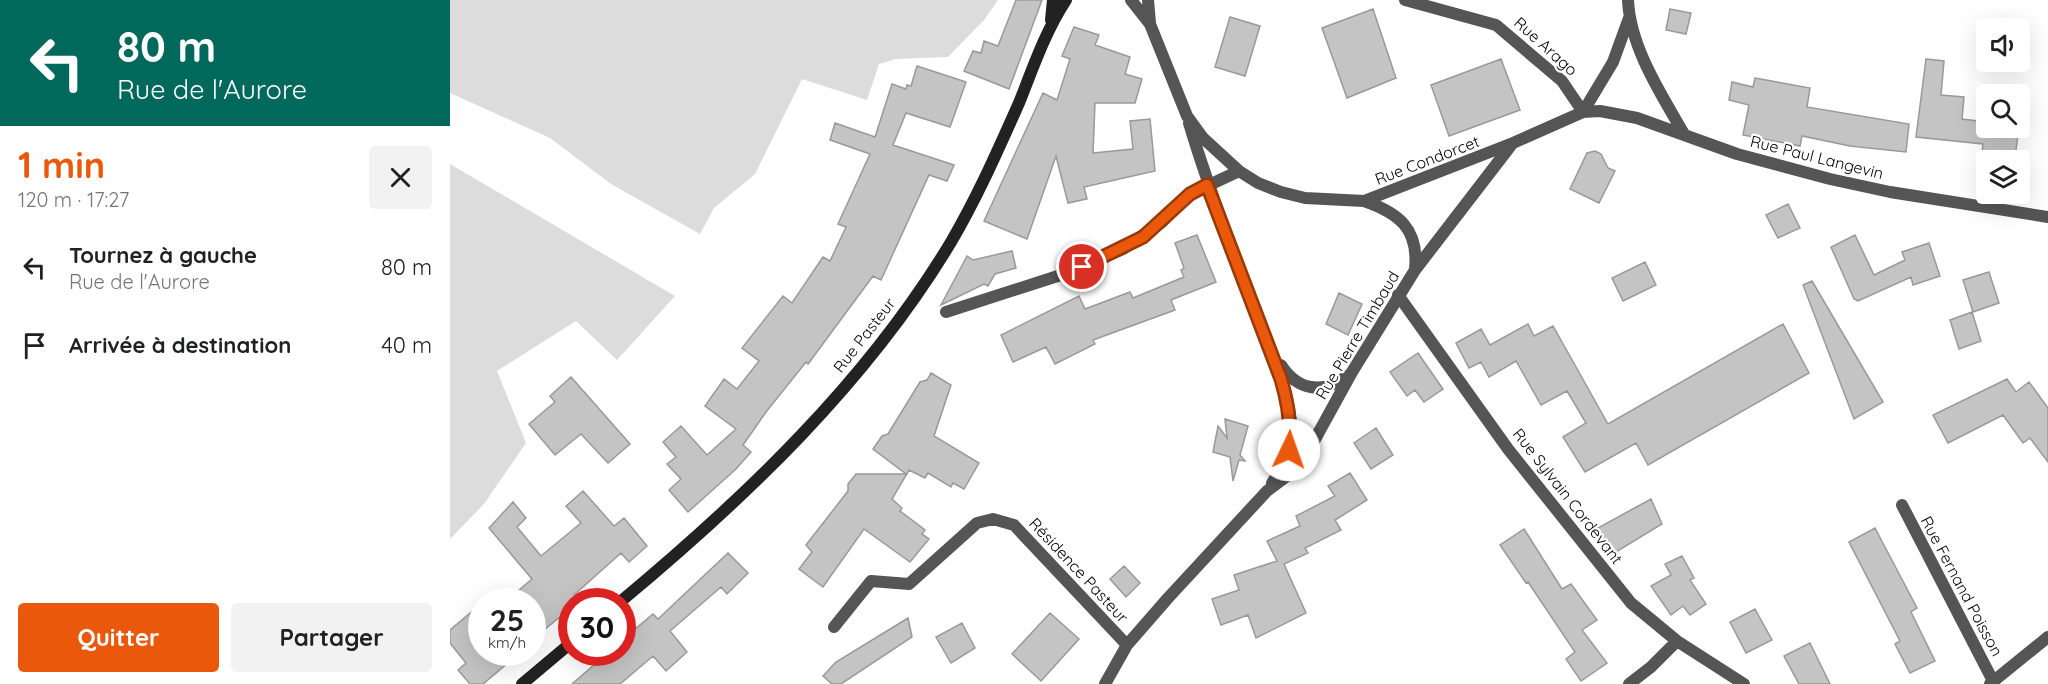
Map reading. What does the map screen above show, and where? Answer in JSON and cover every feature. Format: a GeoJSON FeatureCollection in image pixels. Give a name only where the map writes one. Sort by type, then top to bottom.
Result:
{"type":"FeatureCollection","features":[{"type":"Feature","properties":{"kind":"main road","name":"Rue Pasteur"},"geometry":{"type":"LineString","coordinates":[[1050,27],[1053,0]]}},
{"type":"Feature","properties":{"kind":"main road","name":"Rue Pasteur"},"geometry":{"type":"LineString","coordinates":[[636,589],[688,545],[816,420],[906,307],[951,242],[979,189],[1050,27],[1066,0]]}},
{"type":"Feature","properties":{"kind":"main road"},"geometry":{"type":"LineString","coordinates":[[522,684],[558,654]]}},
{"type":"Feature","properties":{"kind":"street","name":"Rue Condorcet"},"geometry":{"type":"LineString","coordinates":[[1131,0],[1150,24],[1187,117],[1210,145],[1239,171],[1258,183],[1305,198],[1364,201],[1513,143],[1583,112]]}},
{"type":"Feature","properties":{"kind":"street","name":"Rue Condorcet"},"geometry":{"type":"LineString","coordinates":[[1148,0],[1150,24]]}},
{"type":"Feature","properties":{"kind":"street","name":"Rue Arago"},"geometry":{"type":"LineString","coordinates":[[1405,0],[1496,25],[1562,81],[1583,112]]}},
{"type":"Feature","properties":{"kind":"street"},"geometry":{"type":"LineString","coordinates":[[1628,0],[1629,18],[1648,67],[1684,134]]}},
{"type":"Feature","properties":{"kind":"street"},"geometry":{"type":"LineString","coordinates":[[1583,112],[1613,62],[1629,18]]}},
{"type":"Feature","properties":{"kind":"street","name":"Rue Paul Langevin"},"geometry":{"type":"LineString","coordinates":[[1583,112],[1614,113],[1684,134],[1737,154],[1830,179],[1890,192],[2048,217]]}},
{"type":"Feature","properties":{"kind":"street","name":"Rue Pierre Timbaud"},"geometry":{"type":"LineString","coordinates":[[1105,684],[1127,645],[1267,491],[1282,467],[1291,433],[1289,408],[1270,349],[1207,185],[1187,117]]}},
{"type":"Feature","properties":{"kind":"street"},"geometry":{"type":"LineString","coordinates":[[1415,270],[1513,143]]}},
{"type":"Feature","properties":{"kind":"street"},"geometry":{"type":"LineString","coordinates":[[946,312],[1067,273],[1123,249],[1162,222],[1190,194],[1239,171]]}},
{"type":"Feature","properties":{"kind":"street","name":"Rue Pierre Timbaud"},"geometry":{"type":"LineString","coordinates":[[1267,491],[1291,473],[1314,441],[1352,372],[1415,270],[1415,244],[1408,228],[1395,215],[1364,201]]}},
{"type":"Feature","properties":{"kind":"street","name":"Rue Sylvain Cordevant"},"geometry":{"type":"LineString","coordinates":[[1398,295],[1508,448],[1631,603],[1677,641],[1744,684]]}},
{"type":"Feature","properties":{"kind":"street"},"geometry":{"type":"LineString","coordinates":[[1270,349],[1287,374],[1305,387],[1328,387],[1352,372]]}},
{"type":"Feature","properties":{"kind":"street","name":"Rue Fernand Poisson"},"geometry":{"type":"LineString","coordinates":[[1902,505],[1992,683]]}},
{"type":"Feature","properties":{"kind":"street","name":"Résidence Pasteur"},"geometry":{"type":"LineString","coordinates":[[834,627],[871,581],[909,584],[977,523],[993,519],[1014,525],[1127,645]]}},
{"type":"Feature","properties":{"kind":"street"},"geometry":{"type":"LineString","coordinates":[[1992,683],[2048,637]]}},
{"type":"Feature","properties":{"kind":"street"},"geometry":{"type":"LineString","coordinates":[[1629,684],[1652,667],[1677,641]]}},
{"type":"Feature","properties":{"kind":"shaded area"},"geometry":{"type":"Polygon","coordinates":[[[450,0],[998,0],[984,20],[948,57],[896,59],[879,64],[867,100],[802,79],[755,174],[714,208],[700,234],[611,184],[550,138],[450,93],[450,0]]]}},
{"type":"Feature","properties":{"kind":"shaded area"},"geometry":{"type":"Polygon","coordinates":[[[450,164],[675,296],[617,360],[576,321],[497,371],[526,443],[484,504],[450,539],[450,164]]]}},
{"type":"Feature","properties":{"kind":"building"},"geometry":{"type":"Polygon","coordinates":[[[1016,0],[1042,0],[1009,89],[964,71],[973,51],[981,53],[984,41],[998,46],[1016,0]]]}},
{"type":"Feature","properties":{"kind":"building"},"geometry":{"type":"Polygon","coordinates":[[[1373,9],[1396,78],[1347,98],[1322,28],[1373,9]]]}},
{"type":"Feature","properties":{"kind":"building"},"geometry":{"type":"Polygon","coordinates":[[[1670,9],[1691,13],[1686,34],[1666,30],[1670,9]]]}},
{"type":"Feature","properties":{"kind":"building"},"geometry":{"type":"Polygon","coordinates":[[[1230,17],[1260,26],[1245,76],[1215,67],[1230,17]]]}},
{"type":"Feature","properties":{"kind":"building"},"geometry":{"type":"Polygon","coordinates":[[[1074,27],[1099,35],[1095,45],[1130,57],[1125,74],[1142,79],[1135,103],[1095,103],[1093,153],[1133,149],[1130,121],[1150,119],[1155,171],[1084,187],[1087,199],[1068,203],[1056,156],[1027,239],[984,221],[1043,93],[1057,100],[1070,59],[1062,56],[1074,27]]]}},
{"type":"Feature","properties":{"kind":"building"},"geometry":{"type":"Polygon","coordinates":[[[1501,59],[1520,110],[1449,136],[1431,85],[1501,59]]]}},
{"type":"Feature","properties":{"kind":"building"},"geometry":{"type":"Polygon","coordinates":[[[1926,59],[1944,61],[1941,95],[1964,97],[1962,119],[1976,121],[1976,138],[2018,138],[2016,150],[1982,150],[1983,144],[1916,137],[1926,59]]]}},
{"type":"Feature","properties":{"kind":"building"},"geometry":{"type":"Polygon","coordinates":[[[917,66],[966,82],[950,127],[906,113],[893,145],[954,165],[947,181],[929,175],[881,280],[873,276],[808,364],[806,362],[766,412],[743,445],[751,452],[736,469],[688,512],[669,490],[681,479],[667,464],[676,457],[663,442],[681,426],[707,455],[736,429],[705,406],[724,379],[737,389],[759,361],[742,348],[783,296],[792,303],[823,257],[830,261],[846,227],[838,224],[870,154],[830,140],[835,123],[875,137],[892,84],[906,89],[907,85],[911,86],[917,66]]]}},
{"type":"Feature","properties":{"kind":"building"},"geometry":{"type":"Polygon","coordinates":[[[1755,78],[1810,88],[1807,107],[1909,124],[1906,152],[1850,146],[1802,136],[1800,146],[1743,135],[1749,105],[1729,100],[1732,82],[1753,87],[1755,78]]]}},
{"type":"Feature","properties":{"kind":"building"},"geometry":{"type":"Polygon","coordinates":[[[1595,151],[1601,154],[1608,168],[1615,171],[1599,203],[1570,189],[1587,153],[1595,151]]]}},
{"type":"Feature","properties":{"kind":"building"},"geometry":{"type":"Polygon","coordinates":[[[1788,204],[1800,228],[1778,238],[1766,215],[1788,204]]]}},
{"type":"Feature","properties":{"kind":"building"},"geometry":{"type":"Polygon","coordinates":[[[1197,235],[1216,282],[1171,300],[1175,310],[1093,340],[1095,344],[1055,364],[1046,347],[1013,362],[1001,335],[1079,296],[1085,309],[1130,292],[1133,298],[1184,277],[1181,270],[1184,268],[1175,243],[1197,235]]]}},
{"type":"Feature","properties":{"kind":"building"},"geometry":{"type":"Polygon","coordinates":[[[1855,235],[1874,275],[1905,260],[1902,252],[1929,243],[1940,276],[1913,285],[1911,277],[1858,301],[1854,299],[1831,247],[1855,235]]]}},
{"type":"Feature","properties":{"kind":"building"},"geometry":{"type":"Polygon","coordinates":[[[1012,251],[1016,268],[995,274],[988,286],[984,284],[941,305],[967,256],[973,260],[1012,251]]]}},
{"type":"Feature","properties":{"kind":"building"},"geometry":{"type":"Polygon","coordinates":[[[1645,262],[1656,285],[1623,301],[1612,278],[1645,262]]]}},
{"type":"Feature","properties":{"kind":"building"},"geometry":{"type":"Polygon","coordinates":[[[1989,272],[1999,303],[1973,312],[1963,280],[1989,272]]]}},
{"type":"Feature","properties":{"kind":"building"},"geometry":{"type":"Polygon","coordinates":[[[1812,281],[1883,402],[1854,419],[1803,285],[1812,281]]]}},
{"type":"Feature","properties":{"kind":"building"},"geometry":{"type":"Polygon","coordinates":[[[1339,293],[1362,304],[1348,335],[1326,324],[1339,293]]]}},
{"type":"Feature","properties":{"kind":"building"},"geometry":{"type":"Polygon","coordinates":[[[1972,312],[1981,341],[1959,349],[1950,320],[1972,312]]]}},
{"type":"Feature","properties":{"kind":"building"},"geometry":{"type":"Polygon","coordinates":[[[1528,324],[1534,336],[1553,326],[1608,424],[1783,324],[1809,373],[1648,465],[1636,443],[1585,472],[1563,437],[1586,423],[1567,391],[1541,405],[1516,361],[1489,377],[1481,362],[1469,368],[1456,343],[1481,329],[1490,345],[1528,324]]]}},
{"type":"Feature","properties":{"kind":"building"},"geometry":{"type":"Polygon","coordinates":[[[1418,353],[1443,389],[1424,402],[1415,390],[1407,396],[1390,372],[1418,353]]]}},
{"type":"Feature","properties":{"kind":"building"},"geometry":{"type":"Polygon","coordinates":[[[931,373],[951,385],[934,436],[979,463],[964,489],[953,483],[951,487],[928,473],[925,478],[909,470],[892,499],[902,508],[900,511],[925,530],[922,534],[929,539],[910,562],[864,529],[823,587],[799,569],[812,552],[806,545],[848,491],[848,484],[856,474],[906,474],[873,449],[882,436],[888,434],[920,382],[927,380],[931,373]]]}},
{"type":"Feature","properties":{"kind":"building"},"geometry":{"type":"Polygon","coordinates":[[[571,377],[630,444],[608,463],[581,434],[555,455],[529,424],[555,402],[550,396],[571,377]]]}},
{"type":"Feature","properties":{"kind":"building"},"geometry":{"type":"Polygon","coordinates":[[[2007,379],[2016,392],[2029,382],[2048,408],[2048,462],[2030,438],[2023,443],[2003,415],[1948,443],[1933,415],[2007,379]]]}},
{"type":"Feature","properties":{"kind":"building"},"geometry":{"type":"Polygon","coordinates":[[[1225,419],[1248,426],[1240,455],[1245,461],[1239,460],[1233,481],[1230,457],[1213,452],[1218,426],[1227,438],[1225,419]]]}},
{"type":"Feature","properties":{"kind":"building"},"geometry":{"type":"Polygon","coordinates":[[[1376,428],[1393,455],[1371,469],[1354,443],[1376,428]]]}},
{"type":"Feature","properties":{"kind":"building"},"geometry":{"type":"Polygon","coordinates":[[[1350,473],[1367,500],[1335,520],[1341,530],[1305,548],[1308,553],[1284,564],[1306,613],[1256,638],[1248,615],[1221,625],[1212,599],[1239,590],[1234,575],[1277,561],[1267,541],[1300,526],[1296,516],[1335,496],[1328,486],[1350,473]]]}},
{"type":"Feature","properties":{"kind":"building"},"geometry":{"type":"Polygon","coordinates":[[[583,491],[614,526],[624,518],[647,546],[629,562],[621,553],[582,588],[558,588],[558,619],[546,628],[546,588],[521,588],[532,579],[489,528],[513,502],[526,518],[517,527],[541,556],[581,523],[566,506],[583,491]]]}},
{"type":"Feature","properties":{"kind":"building"},"geometry":{"type":"Polygon","coordinates":[[[1651,499],[1662,524],[1611,555],[1596,529],[1651,499]]]}},
{"type":"Feature","properties":{"kind":"building"},"geometry":{"type":"Polygon","coordinates":[[[1875,528],[1917,608],[1911,612],[1935,661],[1910,673],[1895,644],[1900,641],[1849,542],[1875,528]]]}},
{"type":"Feature","properties":{"kind":"building"},"geometry":{"type":"Polygon","coordinates":[[[1524,529],[1562,589],[1571,584],[1597,620],[1582,630],[1607,663],[1581,681],[1566,659],[1575,652],[1500,545],[1524,529]]]}},
{"type":"Feature","properties":{"kind":"building"},"geometry":{"type":"Polygon","coordinates":[[[728,553],[748,573],[727,594],[721,587],[670,631],[687,652],[666,671],[653,656],[620,684],[572,684],[593,666],[636,666],[636,628],[653,614],[658,619],[728,553]]]}},
{"type":"Feature","properties":{"kind":"building"},"geometry":{"type":"Polygon","coordinates":[[[1682,556],[1694,578],[1690,580],[1706,604],[1690,615],[1683,606],[1671,615],[1651,586],[1671,575],[1665,564],[1682,556]]]}},
{"type":"Feature","properties":{"kind":"building"},"geometry":{"type":"Polygon","coordinates":[[[1124,566],[1140,583],[1126,597],[1110,579],[1124,566]]]}},
{"type":"Feature","properties":{"kind":"building"},"geometry":{"type":"Polygon","coordinates":[[[1755,609],[1772,640],[1746,653],[1730,622],[1755,609]]]}},
{"type":"Feature","properties":{"kind":"building"},"geometry":{"type":"Polygon","coordinates":[[[1050,613],[1079,639],[1041,681],[1012,654],[1050,613]]]}},
{"type":"Feature","properties":{"kind":"building"},"geometry":{"type":"Polygon","coordinates":[[[468,615],[468,666],[504,666],[483,684],[470,684],[458,670],[466,663],[450,643],[450,630],[468,615]]]}},
{"type":"Feature","properties":{"kind":"building"},"geometry":{"type":"Polygon","coordinates":[[[908,618],[912,637],[841,684],[832,684],[823,676],[836,662],[908,618]]]}},
{"type":"Feature","properties":{"kind":"building"},"geometry":{"type":"Polygon","coordinates":[[[962,623],[975,648],[951,663],[936,637],[962,623]]]}},
{"type":"Feature","properties":{"kind":"building"},"geometry":{"type":"Polygon","coordinates":[[[1810,643],[1830,684],[1799,684],[1784,656],[1810,643]]]}},
{"type":"Feature","properties":{"kind":"route"},"geometry":{"type":"LineString","coordinates":[[1082,267],[1123,249],[1143,237],[1190,194],[1207,185],[1281,379],[1289,408],[1291,433],[1289,450]]}}]}
